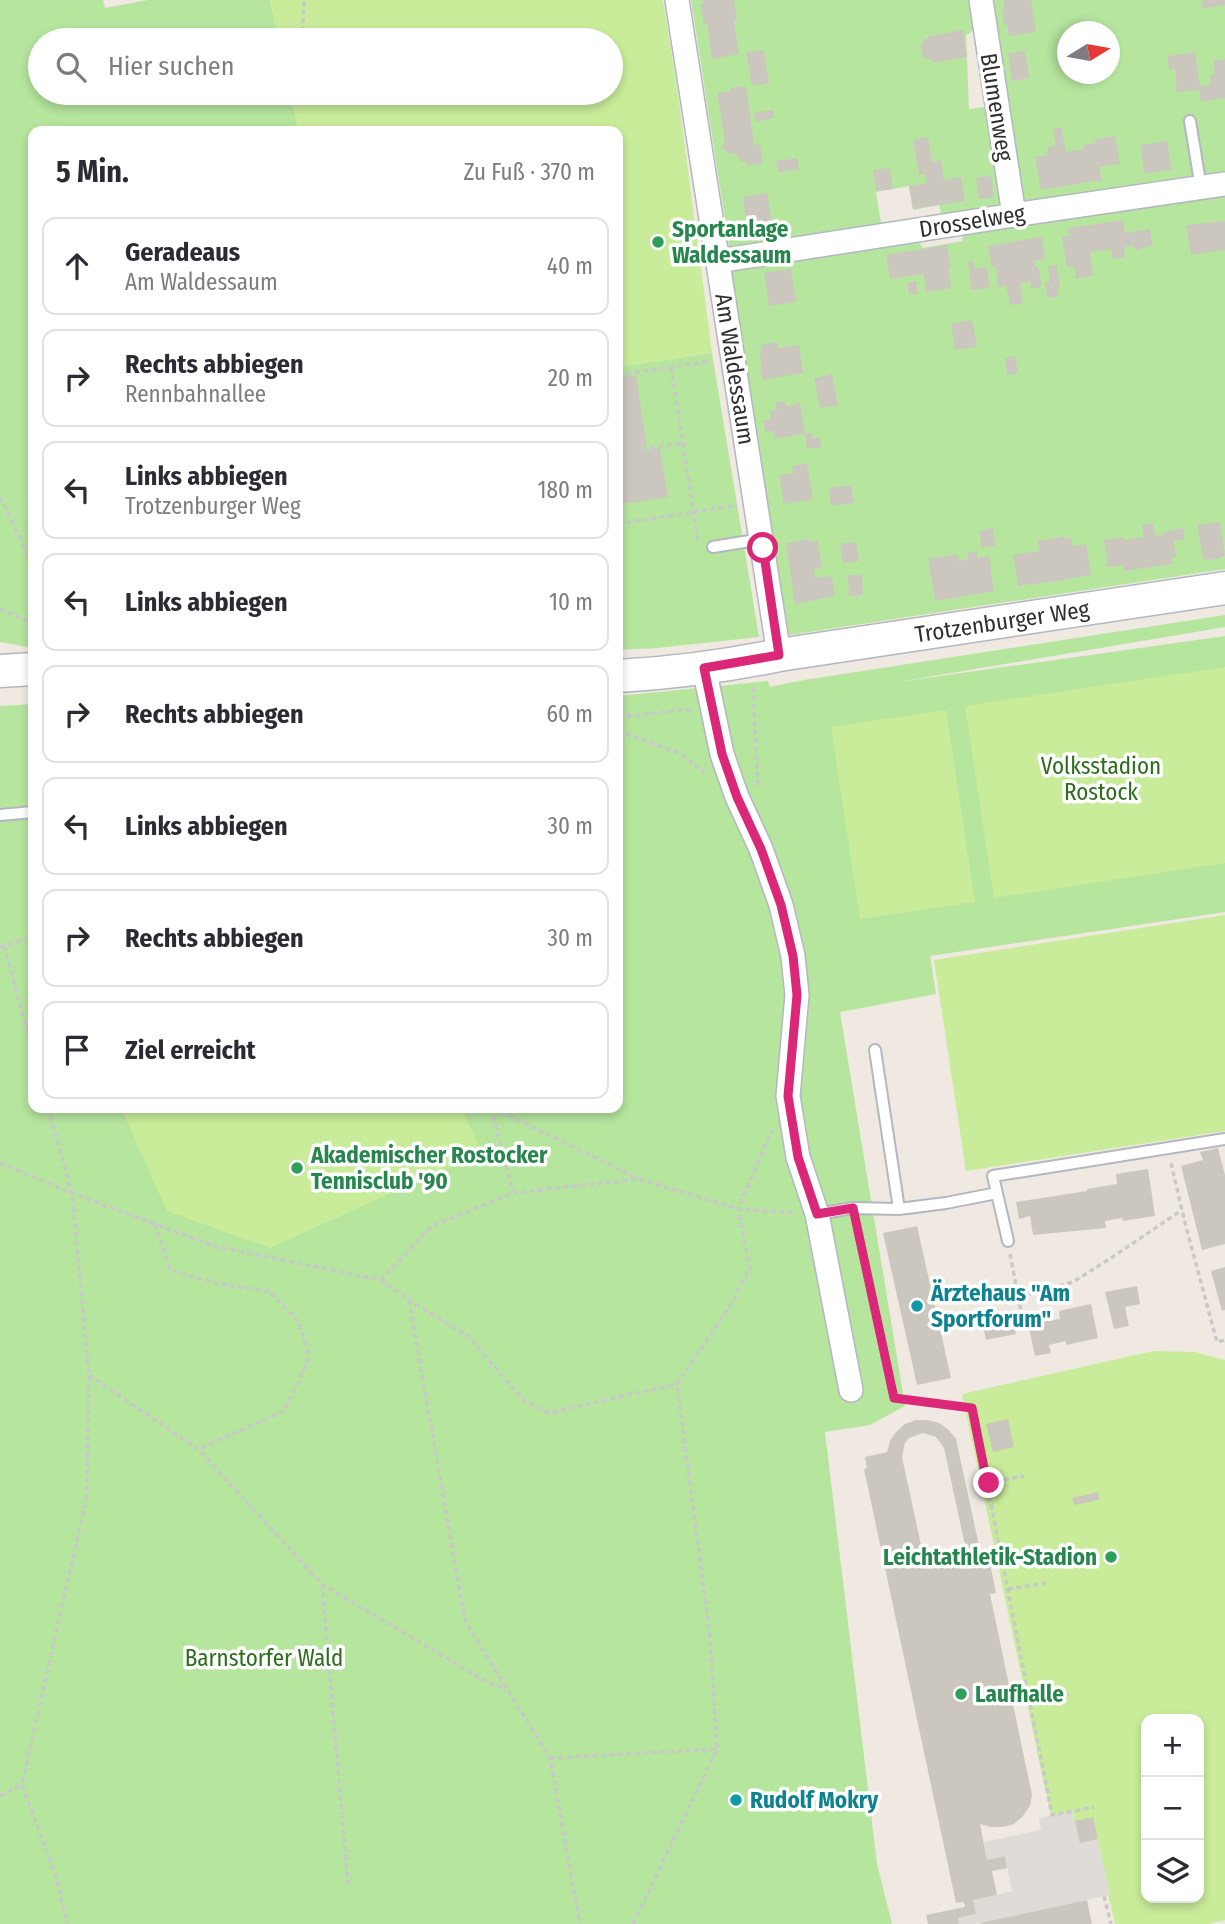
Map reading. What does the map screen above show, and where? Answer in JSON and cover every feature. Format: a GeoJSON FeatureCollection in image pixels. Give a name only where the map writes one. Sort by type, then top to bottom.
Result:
{"type":"FeatureCollection","features":[{"type":"Feature","properties":{"kind":"street","name":"Am Waldessaum"},"geometry":{"type":"LineString","coordinates":[[677,0],[779,649]]}},
{"type":"Feature","properties":{"kind":"street","name":"Blumenweg"},"geometry":{"type":"LineString","coordinates":[[981,0],[1014,215]]}},
{"type":"Feature","properties":{"kind":"street","name":"Drosselweg"},"geometry":{"type":"LineString","coordinates":[[719,261],[1225,184]]}},
{"type":"Feature","properties":{"kind":"street","name":"Trotzenburger Weg"},"geometry":{"type":"LineString","coordinates":[[623,676],[704,668],[779,649],[1225,589]]}},
{"type":"Feature","properties":{"kind":"street"},"geometry":{"type":"LineString","coordinates":[[704,668],[722,754],[748,796],[761,849],[781,905],[793,956],[797,995],[788,1096],[798,1157],[817,1214],[851,1390]]}},
{"type":"Feature","properties":{"kind":"lane"},"geometry":{"type":"LineString","coordinates":[[1190,121],[1201,188]]}},
{"type":"Feature","properties":{"kind":"lane"},"geometry":{"type":"LineString","coordinates":[[713,547],[762,539]]}},
{"type":"Feature","properties":{"kind":"lane"},"geometry":{"type":"LineString","coordinates":[[0,815],[28,812]]}},
{"type":"Feature","properties":{"kind":"lane"},"geometry":{"type":"LineString","coordinates":[[875,1050],[899,1209]]}},
{"type":"Feature","properties":{"kind":"lane"},"geometry":{"type":"LineString","coordinates":[[1007,1241],[993,1176],[1225,1139]]}},
{"type":"Feature","properties":{"kind":"lane"},"geometry":{"type":"LineString","coordinates":[[817,1214],[853,1208],[899,1209],[997,1193]]}},
{"type":"Feature","properties":{"kind":"path"},"geometry":{"type":"LineString","coordinates":[[302,28],[303,0]]}},
{"type":"Feature","properties":{"kind":"path"},"geometry":{"type":"LineString","coordinates":[[623,374],[714,360]]}},
{"type":"Feature","properties":{"kind":"path"},"geometry":{"type":"LineString","coordinates":[[671,367],[699,549]]}},
{"type":"Feature","properties":{"kind":"path"},"geometry":{"type":"LineString","coordinates":[[642,449],[683,443]]}},
{"type":"Feature","properties":{"kind":"path"},"geometry":{"type":"LineString","coordinates":[[0,497],[28,555]]}},
{"type":"Feature","properties":{"kind":"path"},"geometry":{"type":"LineString","coordinates":[[623,523],[737,505]]}},
{"type":"Feature","properties":{"kind":"path"},"geometry":{"type":"LineString","coordinates":[[0,609],[28,622]]}},
{"type":"Feature","properties":{"kind":"path"},"geometry":{"type":"LineString","coordinates":[[623,734],[678,753],[748,796],[753,688]]}},
{"type":"Feature","properties":{"kind":"path"},"geometry":{"type":"LineString","coordinates":[[623,716],[712,706]]}},
{"type":"Feature","properties":{"kind":"path"},"geometry":{"type":"LineString","coordinates":[[28,938],[2,946],[28,1036]]}},
{"type":"Feature","properties":{"kind":"path"},"geometry":{"type":"LineString","coordinates":[[633,1924],[717,1748],[710,1637],[677,1384],[732,1303],[750,1268],[738,1209],[788,1096]]}},
{"type":"Feature","properties":{"kind":"path"},"geometry":{"type":"LineString","coordinates":[[49,1113],[72,1193],[89,1375],[87,1495],[22,1784],[56,1877],[67,1924]]}},
{"type":"Feature","properties":{"kind":"path"},"geometry":{"type":"LineString","coordinates":[[493,1113],[513,1193]]}},
{"type":"Feature","properties":{"kind":"path"},"geometry":{"type":"LineString","coordinates":[[502,1113],[639,1179],[738,1209],[817,1214]]}},
{"type":"Feature","properties":{"kind":"path"},"geometry":{"type":"LineString","coordinates":[[1167,1147],[1217,1342],[1225,1340]]}},
{"type":"Feature","properties":{"kind":"path"},"geometry":{"type":"LineString","coordinates":[[0,1163],[72,1193],[214,1245],[381,1280],[469,1337],[523,1400],[548,1413],[677,1384]]}},
{"type":"Feature","properties":{"kind":"path"},"geometry":{"type":"LineString","coordinates":[[381,1280],[432,1226],[513,1193],[639,1179]]}},
{"type":"Feature","properties":{"kind":"path"},"geometry":{"type":"LineString","coordinates":[[853,1208],[894,1398],[972,1408],[1052,1815],[1094,1807]]}},
{"type":"Feature","properties":{"kind":"path"},"geometry":{"type":"LineString","coordinates":[[1018,1297],[1073,1282],[1182,1210]]}},
{"type":"Feature","properties":{"kind":"path"},"geometry":{"type":"LineString","coordinates":[[155,1224],[170,1270],[206,1281],[269,1291],[298,1321],[308,1350],[307,1364],[284,1411],[198,1449]]}},
{"type":"Feature","properties":{"kind":"path"},"geometry":{"type":"LineString","coordinates":[[1007,1241],[1023,1322]]}},
{"type":"Feature","properties":{"kind":"path"},"geometry":{"type":"LineString","coordinates":[[409,1300],[466,1621],[550,1758],[580,1924]]}},
{"type":"Feature","properties":{"kind":"path"},"geometry":{"type":"LineString","coordinates":[[89,1375],[198,1449],[322,1584],[484,1680],[507,1690]]}},
{"type":"Feature","properties":{"kind":"path"},"geometry":{"type":"LineString","coordinates":[[987,1483],[1024,1476]]}},
{"type":"Feature","properties":{"kind":"path"},"geometry":{"type":"LineString","coordinates":[[1008,1590],[1046,1583]]}},
{"type":"Feature","properties":{"kind":"path"},"geometry":{"type":"LineString","coordinates":[[322,1584],[348,1885]]}},
{"type":"Feature","properties":{"kind":"path"},"geometry":{"type":"LineString","coordinates":[[1030,1701],[1070,1694]]}},
{"type":"Feature","properties":{"kind":"path"},"geometry":{"type":"LineString","coordinates":[[550,1758],[717,1748]]}},
{"type":"Feature","properties":{"kind":"path"},"geometry":{"type":"LineString","coordinates":[[0,1796],[22,1784]]}},
{"type":"Feature","properties":{"kind":"path"},"geometry":{"type":"LineString","coordinates":[[1104,1896],[1111,1924]]}},
{"type":"Feature","properties":{"kind":"green space"},"geometry":{"type":"Polygon","coordinates":[[[0,0],[103,0],[105,8],[148,0],[270,0],[276,28],[28,28],[28,105],[293,105],[298,126],[28,126],[28,647],[0,642],[0,0]]]}},
{"type":"Feature","properties":{"kind":"green space","name":"Sportanlage Waldessaum"},"geometry":{"type":"Polygon","coordinates":[[[270,0],[663,0],[712,353],[623,366],[623,126],[298,126],[293,105],[623,105],[623,28],[276,28],[270,0]]]}},
{"type":"Feature","properties":{"kind":"green space"},"geometry":{"type":"Polygon","coordinates":[[[691,0],[974,0],[974,29],[966,35],[969,109],[992,106],[1006,208],[942,217],[939,205],[913,210],[909,186],[876,192],[882,229],[730,252],[691,0]]]}},
{"type":"Feature","properties":{"kind":"green space"},"geometry":{"type":"Polygon","coordinates":[[[987,0],[1225,0],[1225,175],[1019,208],[987,0]]]}},
{"type":"Feature","properties":{"kind":"green space"},"geometry":{"type":"Polygon","coordinates":[[[1225,197],[1225,569],[789,635],[730,269],[916,238],[923,248],[963,241],[962,230],[1225,197]]]}},
{"type":"Feature","properties":{"kind":"green space"},"geometry":{"type":"Polygon","coordinates":[[[712,353],[759,637],[623,650],[623,366],[712,353]]]}},
{"type":"Feature","properties":{"kind":"green space","name":"Barnstorfer Wald"},"geometry":{"type":"Polygon","coordinates":[[[1225,615],[1225,627],[898,682],[1225,636],[1225,912],[930,956],[936,994],[840,1012],[905,1406],[870,1425],[825,1432],[877,1864],[892,1924],[0,1924],[0,706],[28,704],[28,1113],[623,1113],[623,696],[768,681],[770,687],[1225,615]]]}},
{"type":"Feature","properties":{"kind":"green space","name":"Volksstadion Rostock"},"geometry":{"type":"Polygon","coordinates":[[[1225,667],[1225,863],[994,898],[965,706],[1225,667]]]}},
{"type":"Feature","properties":{"kind":"green space"},"geometry":{"type":"Polygon","coordinates":[[[946,710],[975,902],[860,919],[831,727],[946,710]]]}},
{"type":"Feature","properties":{"kind":"green space"},"geometry":{"type":"Polygon","coordinates":[[[1225,915],[1225,1131],[966,1171],[934,960],[1225,915]]]}},
{"type":"Feature","properties":{"kind":"green space","name":"Akademischer Rostocker Tennisclub '90"},"geometry":{"type":"Polygon","coordinates":[[[123,1113],[464,1113],[481,1150],[270,1248],[167,1211],[123,1113]]]}},
{"type":"Feature","properties":{"kind":"green space","name":"Leichtathletik-Stadion"},"geometry":{"type":"Polygon","coordinates":[[[1153,1351],[1194,1352],[1225,1360],[1225,1920],[1208,1924],[1115,1924],[1096,1842],[1058,1850],[962,1394],[1153,1351]]]}},
{"type":"Feature","properties":{"kind":"shaded area"},"geometry":{"type":"Polygon","coordinates":[[[1073,1811],[1080,1843],[1098,1839],[1110,1895],[975,1924],[959,1924],[958,1918],[976,1914],[973,1900],[1012,1891],[1005,1856],[987,1860],[984,1842],[1041,1830],[1039,1818],[1073,1811]]]}},
{"type":"Feature","properties":{"kind":"building"},"geometry":{"type":"Polygon","coordinates":[[[703,0],[734,0],[739,54],[712,59],[707,24],[704,24],[700,4],[704,3],[703,0]]]}},
{"type":"Feature","properties":{"kind":"building"},"geometry":{"type":"Polygon","coordinates":[[[1003,0],[1031,0],[1036,32],[1009,36],[1007,24],[1004,25],[1003,0]]]}},
{"type":"Feature","properties":{"kind":"building"},"geometry":{"type":"Polygon","coordinates":[[[1225,0],[1225,5],[1203,9],[1201,1],[1225,0]]]}},
{"type":"Feature","properties":{"kind":"building"},"geometry":{"type":"Polygon","coordinates":[[[963,30],[967,57],[933,63],[923,57],[921,44],[929,36],[963,30]]]}},
{"type":"Feature","properties":{"kind":"building"},"geometry":{"type":"Polygon","coordinates":[[[764,50],[769,83],[752,86],[746,52],[764,50]]]}},
{"type":"Feature","properties":{"kind":"building"},"geometry":{"type":"Polygon","coordinates":[[[1025,51],[1029,78],[1012,81],[1008,53],[1025,51]]]}},
{"type":"Feature","properties":{"kind":"building"},"geometry":{"type":"Polygon","coordinates":[[[1195,52],[1200,86],[1211,84],[1210,75],[1215,74],[1213,61],[1225,59],[1225,98],[1201,102],[1199,90],[1177,93],[1175,69],[1169,70],[1167,56],[1195,52]]]}},
{"type":"Feature","properties":{"kind":"building"},"geometry":{"type":"Polygon","coordinates":[[[746,86],[754,145],[760,144],[763,163],[747,166],[746,161],[737,158],[736,153],[727,154],[721,147],[725,142],[717,93],[746,86]]]}},
{"type":"Feature","properties":{"kind":"building"},"geometry":{"type":"Polygon","coordinates":[[[773,110],[774,118],[756,122],[754,113],[773,110]]]}},
{"type":"Feature","properties":{"kind":"building"},"geometry":{"type":"Polygon","coordinates":[[[1061,127],[1066,152],[1084,149],[1084,145],[1096,143],[1095,139],[1115,136],[1120,164],[1099,167],[1102,180],[1041,190],[1035,157],[1047,155],[1048,147],[1056,145],[1053,129],[1061,127]]]}},
{"type":"Feature","properties":{"kind":"building"},"geometry":{"type":"Polygon","coordinates":[[[928,137],[932,162],[941,160],[944,180],[961,177],[965,201],[913,209],[909,186],[927,183],[925,174],[919,175],[913,140],[928,137]]]}},
{"type":"Feature","properties":{"kind":"building"},"geometry":{"type":"Polygon","coordinates":[[[1167,141],[1172,170],[1145,174],[1140,145],[1167,141]]]}},
{"type":"Feature","properties":{"kind":"building"},"geometry":{"type":"Polygon","coordinates":[[[797,158],[799,169],[778,172],[776,161],[797,158]]]}},
{"type":"Feature","properties":{"kind":"building"},"geometry":{"type":"Polygon","coordinates":[[[890,168],[893,189],[876,191],[873,170],[890,168]]]}},
{"type":"Feature","properties":{"kind":"building"},"geometry":{"type":"Polygon","coordinates":[[[991,176],[994,197],[979,199],[976,178],[991,176]]]}},
{"type":"Feature","properties":{"kind":"building"},"geometry":{"type":"Polygon","coordinates":[[[767,193],[773,230],[748,234],[743,197],[767,193]]]}},
{"type":"Feature","properties":{"kind":"building"},"geometry":{"type":"Polygon","coordinates":[[[1123,220],[1125,233],[1150,229],[1153,246],[1135,250],[1134,245],[1124,247],[1125,257],[1113,259],[1111,249],[1090,252],[1093,276],[1076,279],[1074,266],[1067,267],[1062,237],[1069,236],[1068,228],[1123,220]]]}},
{"type":"Feature","properties":{"kind":"building"},"geometry":{"type":"Polygon","coordinates":[[[1225,221],[1225,250],[1191,255],[1186,225],[1225,221]]]}},
{"type":"Feature","properties":{"kind":"building"},"geometry":{"type":"Polygon","coordinates":[[[1042,237],[1045,259],[1034,261],[1035,266],[1038,266],[1042,287],[1031,289],[1030,282],[1020,283],[1023,303],[1010,305],[1006,285],[998,287],[996,267],[992,267],[988,246],[1042,237]]]}},
{"type":"Feature","properties":{"kind":"building"},"geometry":{"type":"Polygon","coordinates":[[[947,245],[951,288],[926,292],[924,274],[890,279],[886,255],[947,245]]]}},
{"type":"Feature","properties":{"kind":"building"},"geometry":{"type":"Polygon","coordinates":[[[973,261],[974,269],[987,267],[990,288],[971,290],[968,262],[973,261]]]}},
{"type":"Feature","properties":{"kind":"building"},"geometry":{"type":"Polygon","coordinates":[[[1057,265],[1059,296],[1047,298],[1045,282],[1050,282],[1048,266],[1057,265]]]}},
{"type":"Feature","properties":{"kind":"building"},"geometry":{"type":"Polygon","coordinates":[[[791,269],[796,302],[769,306],[764,273],[791,269]]]}},
{"type":"Feature","properties":{"kind":"building"},"geometry":{"type":"Polygon","coordinates":[[[916,281],[918,294],[909,295],[907,283],[916,281]]]}},
{"type":"Feature","properties":{"kind":"building"},"geometry":{"type":"Polygon","coordinates":[[[972,320],[977,347],[955,350],[951,323],[972,320]]]}},
{"type":"Feature","properties":{"kind":"building"},"geometry":{"type":"Polygon","coordinates":[[[777,342],[778,348],[799,345],[803,373],[764,380],[760,372],[761,345],[777,342]]]}},
{"type":"Feature","properties":{"kind":"building"},"geometry":{"type":"Polygon","coordinates":[[[1015,356],[1018,373],[1007,375],[1005,358],[1015,356]]]}},
{"type":"Feature","properties":{"kind":"building"},"geometry":{"type":"Polygon","coordinates":[[[832,374],[838,405],[820,408],[814,378],[832,374]]]}},
{"type":"Feature","properties":{"kind":"building"},"geometry":{"type":"Polygon","coordinates":[[[636,375],[647,445],[642,446],[642,451],[660,448],[668,497],[623,504],[623,377],[636,375]]]}},
{"type":"Feature","properties":{"kind":"building"},"geometry":{"type":"Polygon","coordinates":[[[785,401],[786,406],[800,403],[805,434],[775,439],[773,431],[765,432],[763,420],[771,419],[770,411],[777,410],[775,403],[785,401]]]}},
{"type":"Feature","properties":{"kind":"building"},"geometry":{"type":"Polygon","coordinates":[[[812,432],[813,438],[820,437],[821,447],[807,449],[805,434],[812,432]]]}},
{"type":"Feature","properties":{"kind":"building"},"geometry":{"type":"Polygon","coordinates":[[[807,463],[813,499],[784,504],[779,475],[793,473],[792,466],[807,463]]]}},
{"type":"Feature","properties":{"kind":"building"},"geometry":{"type":"Polygon","coordinates":[[[851,485],[854,503],[831,506],[829,488],[851,485]]]}},
{"type":"Feature","properties":{"kind":"building"},"geometry":{"type":"Polygon","coordinates":[[[1220,522],[1225,556],[1203,559],[1197,525],[1220,522]]]}},
{"type":"Feature","properties":{"kind":"building"},"geometry":{"type":"Polygon","coordinates":[[[1153,523],[1155,536],[1183,528],[1185,539],[1173,541],[1176,557],[1171,558],[1173,564],[1124,571],[1123,565],[1108,567],[1104,540],[1144,537],[1142,525],[1153,523]]]}},
{"type":"Feature","properties":{"kind":"building"},"geometry":{"type":"Polygon","coordinates":[[[993,528],[996,546],[982,548],[979,531],[993,528]]]}},
{"type":"Feature","properties":{"kind":"building"},"geometry":{"type":"Polygon","coordinates":[[[1065,536],[1065,539],[1071,538],[1073,546],[1086,544],[1091,575],[1018,586],[1013,555],[1040,551],[1038,541],[1065,536]]]}},
{"type":"Feature","properties":{"kind":"building"},"geometry":{"type":"Polygon","coordinates":[[[809,539],[809,542],[817,540],[822,568],[814,569],[815,578],[832,576],[835,596],[795,604],[786,543],[809,539]]]}},
{"type":"Feature","properties":{"kind":"building"},"geometry":{"type":"Polygon","coordinates":[[[856,542],[859,561],[843,563],[840,544],[856,542]]]}},
{"type":"Feature","properties":{"kind":"building"},"geometry":{"type":"Polygon","coordinates":[[[977,551],[978,558],[989,556],[994,591],[935,601],[928,559],[958,554],[959,561],[968,559],[968,553],[977,551]]]}},
{"type":"Feature","properties":{"kind":"building"},"geometry":{"type":"Polygon","coordinates":[[[848,575],[862,575],[863,595],[849,596],[848,575]]]}},
{"type":"Feature","properties":{"kind":"building"},"geometry":{"type":"Polygon","coordinates":[[[1218,1148],[1225,1175],[1225,1244],[1202,1250],[1181,1166],[1203,1160],[1200,1152],[1218,1148]]]}},
{"type":"Feature","properties":{"kind":"building"},"geometry":{"type":"Polygon","coordinates":[[[1148,1169],[1155,1216],[1105,1221],[1106,1228],[1033,1235],[1030,1216],[1019,1219],[1016,1202],[1117,1184],[1116,1174],[1148,1169]]]}},
{"type":"Feature","properties":{"kind":"building","name":"Ärztehaus \"Am Sportforum\""},"geometry":{"type":"Polygon","coordinates":[[[917,1226],[951,1378],[917,1385],[883,1233],[917,1226]]]}},
{"type":"Feature","properties":{"kind":"building"},"geometry":{"type":"Polygon","coordinates":[[[1225,1267],[1225,1310],[1222,1311],[1211,1271],[1225,1267]]]}},
{"type":"Feature","properties":{"kind":"building"},"geometry":{"type":"Polygon","coordinates":[[[1137,1286],[1140,1304],[1125,1307],[1129,1326],[1114,1329],[1105,1292],[1137,1286]]]}},
{"type":"Feature","properties":{"kind":"building"},"geometry":{"type":"Polygon","coordinates":[[[1091,1304],[1098,1338],[1066,1345],[1066,1341],[1049,1345],[1051,1353],[1035,1356],[1028,1324],[1060,1319],[1059,1311],[1091,1304]]]}},
{"type":"Feature","properties":{"kind":"building"},"geometry":{"type":"Polygon","coordinates":[[[1011,1310],[1016,1334],[986,1340],[981,1316],[1011,1310]]]}},
{"type":"Feature","properties":{"kind":"building"},"geometry":{"type":"Polygon","coordinates":[[[1008,1419],[1014,1447],[993,1452],[986,1424],[1008,1419]]]}},
{"type":"Feature","properties":{"kind":"building","name":"Laufhalle"},"geometry":{"type":"Polygon","coordinates":[[[916,1420],[939,1423],[956,1439],[981,1555],[988,1554],[996,1593],[990,1594],[1032,1795],[1030,1806],[1014,1824],[991,1827],[980,1824],[987,1860],[1005,1856],[1007,1868],[992,1871],[997,1895],[973,1900],[976,1914],[958,1918],[959,1924],[928,1924],[926,1915],[965,1907],[964,1902],[956,1903],[864,1469],[867,1468],[865,1457],[887,1452],[890,1441],[905,1424],[916,1420]],[[923,1433],[909,1438],[902,1457],[926,1568],[968,1559],[944,1448],[936,1437],[923,1433]]]}},
{"type":"Feature","properties":{"kind":"building"},"geometry":{"type":"Polygon","coordinates":[[[1098,1492],[1099,1500],[1074,1505],[1072,1498],[1098,1492]]]}},
{"type":"Feature","properties":{"kind":"building"},"geometry":{"type":"Polygon","coordinates":[[[1093,1817],[1098,1839],[1080,1843],[1075,1821],[1093,1817]]]}},
{"type":"Feature","properties":{"kind":"building"},"geometry":{"type":"Polygon","coordinates":[[[1087,1900],[1092,1924],[980,1923],[1087,1900]]]}},
{"type":"Feature","properties":{"kind":"place","name":"Sportanlage Waldessaum"},"geometry":{"type":"Point","coordinates":[658,242]}},
{"type":"Feature","properties":{"kind":"place","name":"Akademischer Rostocker Tennisclub '90"},"geometry":{"type":"Point","coordinates":[297,1168]}},
{"type":"Feature","properties":{"kind":"place","name":"Ärztehaus \"Am Sportforum\""},"geometry":{"type":"Point","coordinates":[917,1306]}},
{"type":"Feature","properties":{"kind":"place","name":"Leichtathletik-Stadion"},"geometry":{"type":"Point","coordinates":[1111,1557]}},
{"type":"Feature","properties":{"kind":"place","name":"Laufhalle"},"geometry":{"type":"Point","coordinates":[961,1694]}},
{"type":"Feature","properties":{"kind":"place","name":"Rudolf Mokry"},"geometry":{"type":"Point","coordinates":[736,1800]}},
{"type":"Feature","properties":{"kind":"route"},"geometry":{"type":"LineString","coordinates":[[763,548],[779,655],[704,668],[722,754],[781,905],[793,956],[797,995],[788,1096],[798,1157],[817,1214],[853,1208],[894,1398],[972,1408],[989,1483]]}}]}
